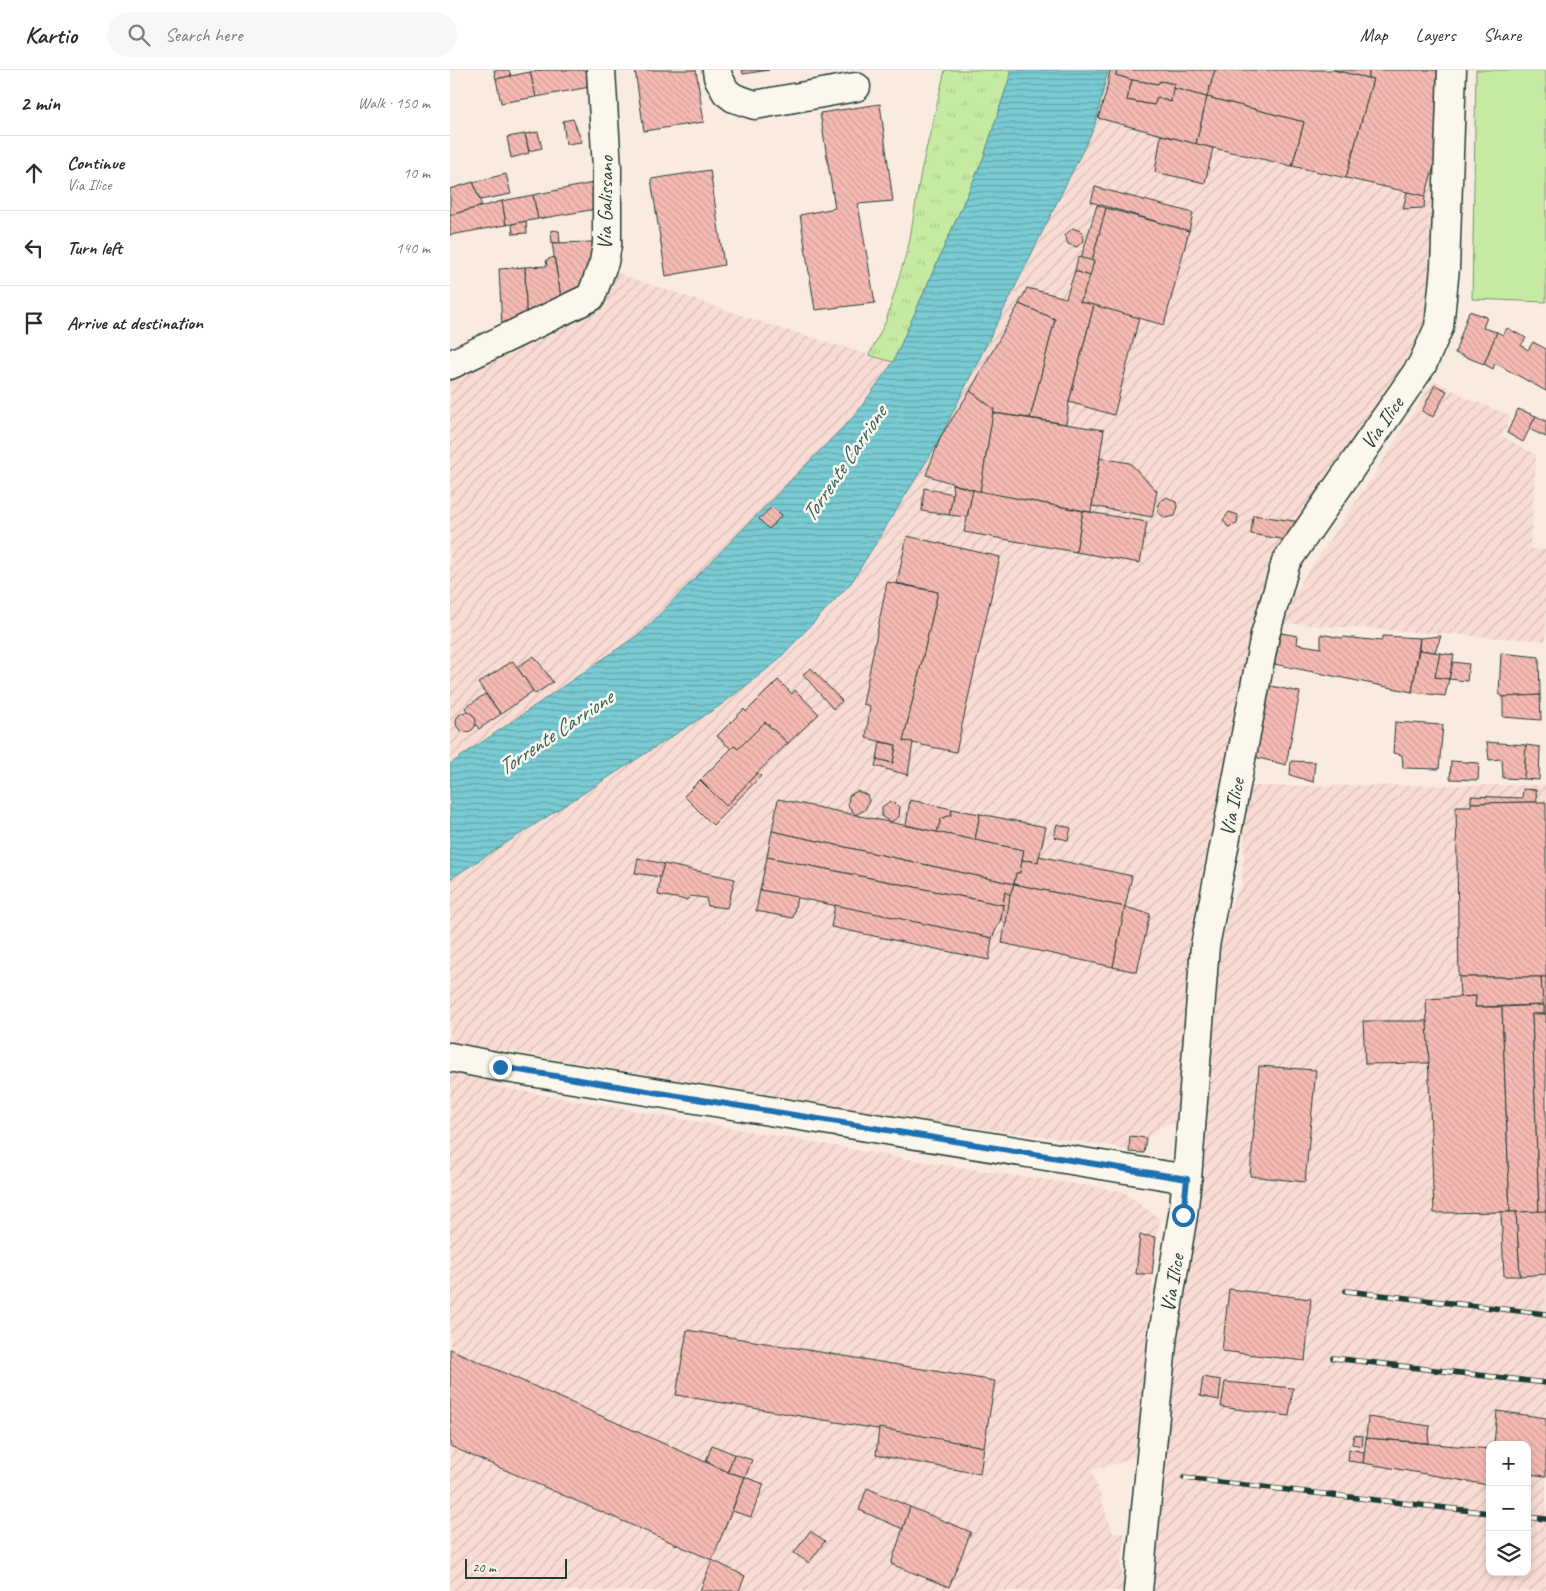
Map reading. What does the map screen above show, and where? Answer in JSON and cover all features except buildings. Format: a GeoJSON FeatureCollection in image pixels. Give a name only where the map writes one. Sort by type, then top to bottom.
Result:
{"type":"FeatureCollection","features":[{"type":"Feature","properties":{"kind":"street","name":"Via Galissano"},"geometry":{"type":"LineString","coordinates":[[450,365],[591,297],[604,262],[607,245],[607,168],[601,70]]}},
{"type":"Feature","properties":{"kind":"street"},"geometry":{"type":"LineString","coordinates":[[717,70],[726,92],[734,98],[755,105],[856,87]]}},
{"type":"Feature","properties":{"kind":"street","name":"Via Ilice"},"geometry":{"type":"LineString","coordinates":[[1138,1591],[1163,1334],[1183,1215],[1187,1179],[1205,946],[1265,635],[1286,562],[1422,365],[1439,327],[1445,268],[1452,70]]}},
{"type":"Feature","properties":{"kind":"street"},"geometry":{"type":"LineString","coordinates":[[450,1057],[500,1067],[1187,1179]]}},
{"type":"Feature","properties":{"kind":"shaded area"},"geometry":{"type":"Polygon","coordinates":[[[1108,70],[1439,70],[1429,310],[1411,354],[1401,371],[1286,541],[1269,561],[1199,890],[1176,1122],[1163,1126],[1146,1138],[1144,1153],[1129,1152],[1113,1146],[906,1118],[502,1050],[493,1086],[937,1164],[1123,1191],[1160,1219],[1156,1237],[1137,1456],[1113,1465],[1091,1470],[1113,1533],[1125,1533],[1121,1562],[1123,1591],[450,1591],[450,879],[721,705],[775,663],[851,583],[936,446],[1094,128],[1108,70]]]}},
{"type":"Feature","properties":{"kind":"shaded area"},"geometry":{"type":"Polygon","coordinates":[[[611,271],[767,324],[893,362],[855,415],[642,632],[450,764],[450,367],[611,271]]]}},
{"type":"Feature","properties":{"kind":"shaded area"},"geometry":{"type":"Polygon","coordinates":[[[1434,380],[1469,399],[1511,416],[1502,436],[1536,455],[1530,549],[1546,550],[1546,641],[1282,623],[1287,603],[1371,479],[1434,380]]]}},
{"type":"Feature","properties":{"kind":"shaded area"},"geometry":{"type":"Polygon","coordinates":[[[1546,785],[1546,1591],[1154,1591],[1173,1356],[1210,997],[1230,906],[1242,885],[1245,836],[1237,826],[1244,786],[1546,785]]]}},
{"type":"Feature","properties":{"kind":"green space"},"geometry":{"type":"Polygon","coordinates":[[[945,70],[1012,70],[983,159],[893,362],[869,355],[886,321],[909,244],[921,171],[945,70]]]}},
{"type":"Feature","properties":{"kind":"green space"},"geometry":{"type":"Polygon","coordinates":[[[1476,70],[1546,70],[1546,302],[1472,299],[1476,70]]]}},
{"type":"Feature","properties":{"kind":"water","name":"Torrente Carrione"},"geometry":{"type":"Polygon","coordinates":[[[1012,70],[1108,70],[1094,128],[936,446],[851,583],[775,663],[721,705],[450,879],[450,764],[642,632],[855,415],[893,362],[983,159],[1012,70]]]}},
{"type":"Feature","properties":{"kind":"railway"},"geometry":{"type":"LineString","coordinates":[[1346,1291],[1546,1314]]}},
{"type":"Feature","properties":{"kind":"railway"},"geometry":{"type":"LineString","coordinates":[[1333,1358],[1546,1383]]}},
{"type":"Feature","properties":{"kind":"railway"},"geometry":{"type":"LineString","coordinates":[[1184,1478],[1486,1513]]}},
{"type":"Feature","properties":{"kind":"railway"},"geometry":{"type":"LineString","coordinates":[[1531,1517],[1546,1519]]}},
{"type":"Feature","properties":{"kind":"route"},"geometry":{"type":"LineString","coordinates":[[500,1067],[1187,1179],[1183,1215]]}}]}
